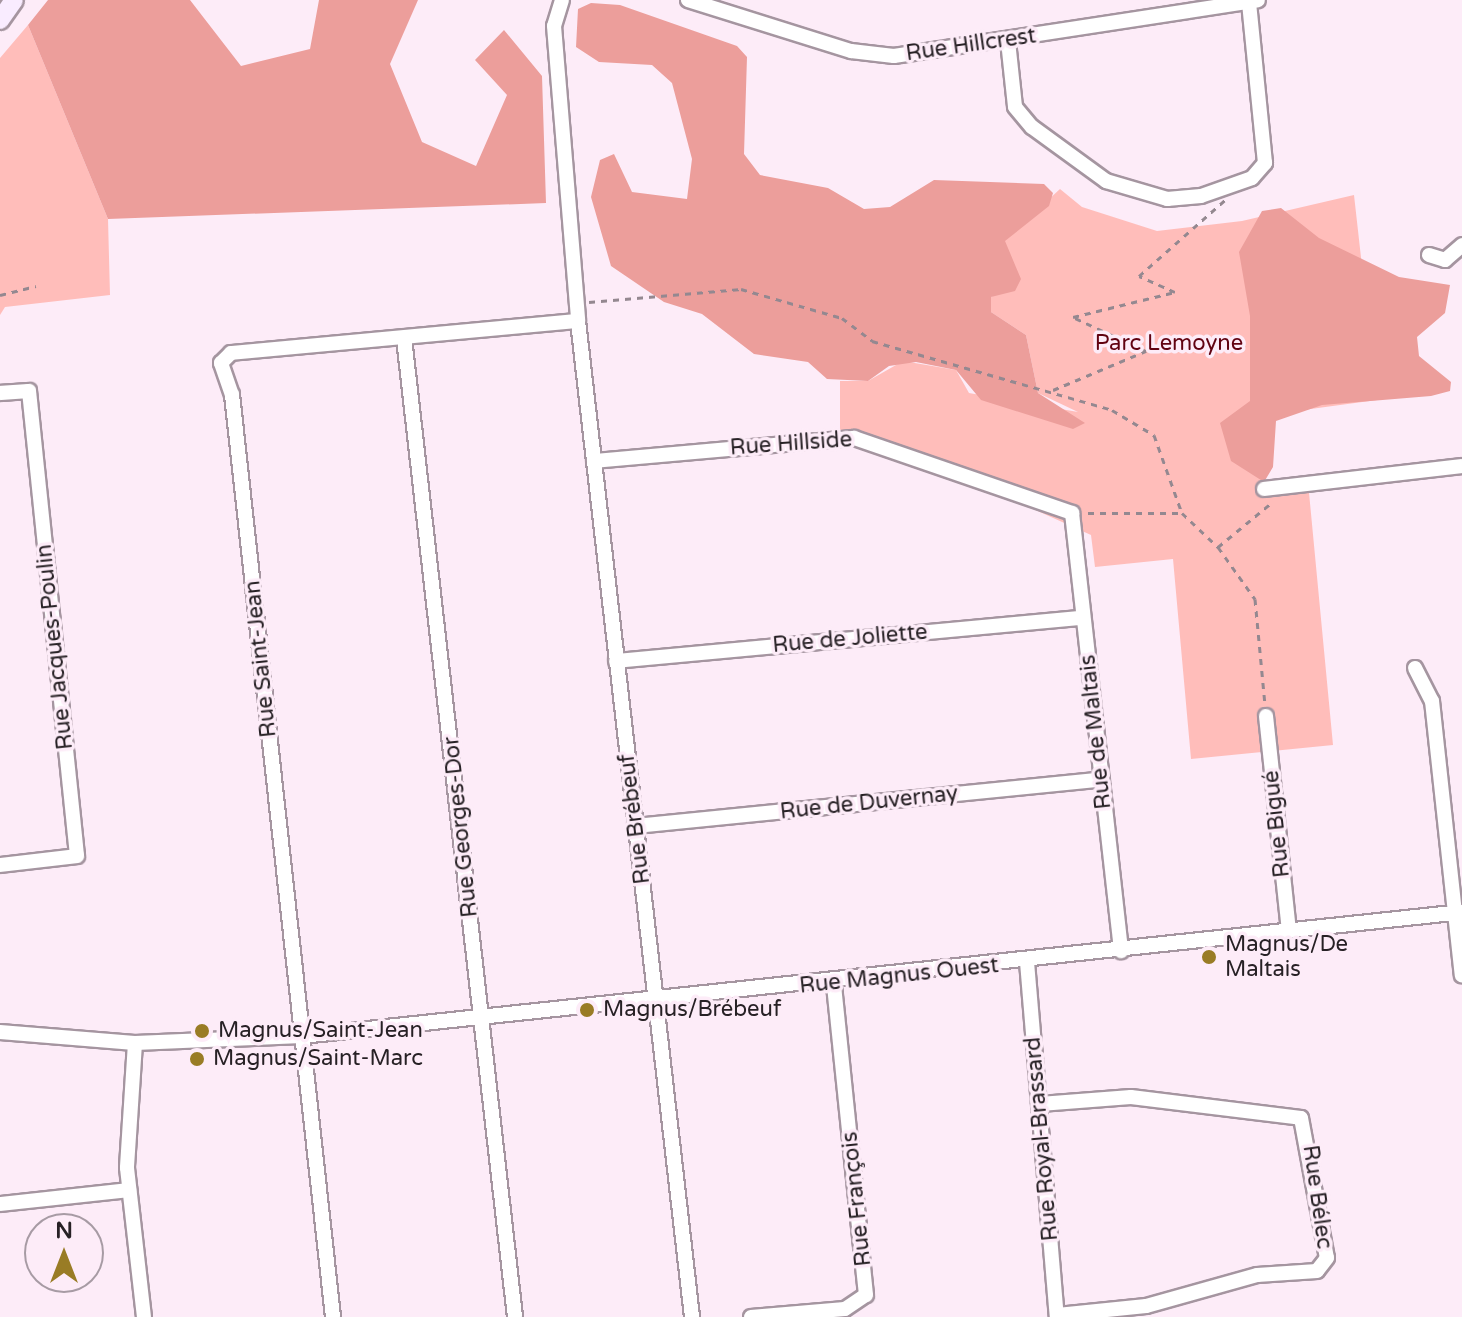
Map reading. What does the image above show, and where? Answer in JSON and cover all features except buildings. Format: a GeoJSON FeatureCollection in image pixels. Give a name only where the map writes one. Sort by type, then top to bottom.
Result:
{"type":"FeatureCollection","features":[{"type":"Feature","properties":{"kind":"main road"},"geometry":{"type":"LineString","coordinates":[[0,20],[14,0]]}},
{"type":"Feature","properties":{"kind":"street"},"geometry":{"type":"LineString","coordinates":[[562,0],[554,26],[578,321]]}},
{"type":"Feature","properties":{"kind":"street","name":"Rue Hillcrest"},"geometry":{"type":"LineString","coordinates":[[688,0],[851,51],[894,56],[1254,1]]}},
{"type":"Feature","properties":{"kind":"street"},"geometry":{"type":"LineString","coordinates":[[1008,41],[1015,107],[1106,181],[1167,199],[1225,190],[1252,178],[1267,154],[1254,1]]}},
{"type":"Feature","properties":{"kind":"street"},"geometry":{"type":"LineString","coordinates":[[1429,255],[1445,260],[1462,245]]}},
{"type":"Feature","properties":{"kind":"street","name":"Rue Saint-Jean"},"geometry":{"type":"LineString","coordinates":[[333,1317],[232,395],[221,363],[231,353],[578,321]]}},
{"type":"Feature","properties":{"kind":"street","name":"Rue Brébeuf"},"geometry":{"type":"LineString","coordinates":[[578,321],[692,1317]]}},
{"type":"Feature","properties":{"kind":"street","name":"Rue Georges-Dor"},"geometry":{"type":"LineString","coordinates":[[404,338],[515,1317]]}},
{"type":"Feature","properties":{"kind":"street","name":"Rue Jacques-Poulin"},"geometry":{"type":"LineString","coordinates":[[0,393],[29,391],[77,856],[0,865]]}},
{"type":"Feature","properties":{"kind":"street","name":"Rue Hillside"},"geometry":{"type":"LineString","coordinates":[[594,461],[854,438],[1072,513]]}},
{"type":"Feature","properties":{"kind":"street"},"geometry":{"type":"LineString","coordinates":[[1264,489],[1282,484],[1462,466]]}},
{"type":"Feature","properties":{"kind":"street","name":"Rue de Maltais"},"geometry":{"type":"LineString","coordinates":[[1072,513],[1121,951]]}},
{"type":"Feature","properties":{"kind":"street","name":"Rue de Joliette"},"geometry":{"type":"LineString","coordinates":[[616,661],[1083,618]]}},
{"type":"Feature","properties":{"kind":"street"},"geometry":{"type":"LineString","coordinates":[[1415,668],[1432,701],[1459,912],[1462,975]]}},
{"type":"Feature","properties":{"kind":"street","name":"Rue Bigué"},"geometry":{"type":"LineString","coordinates":[[1266,716],[1289,932]]}},
{"type":"Feature","properties":{"kind":"street","name":"Rue de Duvernay"},"geometry":{"type":"LineString","coordinates":[[635,826],[1102,779]]}},
{"type":"Feature","properties":{"kind":"street","name":"Rue Magnus Ouest"},"geometry":{"type":"LineString","coordinates":[[0,1032],[135,1043],[302,1036],[834,984],[1459,912]]}},
{"type":"Feature","properties":{"kind":"street","name":"Rue Royal-Brassard"},"geometry":{"type":"LineString","coordinates":[[1027,962],[1057,1316]]}},
{"type":"Feature","properties":{"kind":"street","name":"Rue François"},"geometry":{"type":"LineString","coordinates":[[751,1317],[845,1309],[866,1295],[834,984]]}},
{"type":"Feature","properties":{"kind":"street"},"geometry":{"type":"LineString","coordinates":[[135,1043],[129,1190],[144,1317]]}},
{"type":"Feature","properties":{"kind":"street","name":"Rue Bélec"},"geometry":{"type":"LineString","coordinates":[[1040,1104],[1131,1097],[1301,1118],[1327,1258],[1317,1271],[1257,1275],[1146,1306],[1057,1316]]}},
{"type":"Feature","properties":{"kind":"street"},"geometry":{"type":"LineString","coordinates":[[0,1204],[129,1190]]}},
{"type":"Feature","properties":{"kind":"path"},"geometry":{"type":"LineString","coordinates":[[1053,390],[1146,351],[1073,317],[1175,292],[1139,276],[1225,207],[1225,190]]}},
{"type":"Feature","properties":{"kind":"path"},"geometry":{"type":"LineString","coordinates":[[0,295],[36,286]]}},
{"type":"Feature","properties":{"kind":"path"},"geometry":{"type":"LineString","coordinates":[[577,304],[741,289],[842,318],[872,341],[1053,390],[1112,410],[1154,435],[1182,513],[1218,547],[1255,599],[1266,716]]}},
{"type":"Feature","properties":{"kind":"path"},"geometry":{"type":"LineString","coordinates":[[1218,547],[1264,513],[1282,484]]}},
{"type":"Feature","properties":{"kind":"path"},"geometry":{"type":"LineString","coordinates":[[1072,513],[1182,513]]}},
{"type":"Feature","properties":{"kind":"green space"},"geometry":{"type":"Polygon","coordinates":[[[28,25],[108,219],[110,295],[5,307],[0,315],[0,58],[28,25]]]}},
{"type":"Feature","properties":{"kind":"green space","name":"Parc Lemoyne"},"geometry":{"type":"Polygon","coordinates":[[[1060,189],[1082,207],[1157,231],[1242,221],[1354,195],[1377,400],[1258,416],[1264,488],[1308,482],[1333,745],[1191,759],[1173,559],[1095,567],[1091,535],[891,445],[840,437],[840,381],[868,381],[903,361],[956,370],[969,393],[1078,412],[1038,393],[1026,335],[991,312],[991,297],[1002,290],[1004,241],[1060,189]]]}},
{"type":"Feature","properties":{"kind":"shaded area"},"geometry":{"type":"Polygon","coordinates":[[[48,0],[190,0],[241,66],[310,49],[319,0],[418,0],[390,64],[422,142],[476,166],[507,95],[475,60],[504,30],[542,76],[546,203],[108,219],[28,25],[48,0]]]}},
{"type":"Feature","properties":{"kind":"shaded area"},"geometry":{"type":"Polygon","coordinates":[[[591,3],[620,5],[737,46],[747,57],[744,154],[760,175],[828,188],[864,209],[890,207],[934,180],[1044,184],[1053,193],[1049,206],[1005,241],[1021,279],[1015,291],[991,297],[991,312],[1026,335],[1038,393],[1085,423],[1073,429],[981,400],[956,370],[916,362],[889,366],[868,381],[827,379],[808,362],[754,354],[702,314],[664,302],[611,266],[591,197],[600,160],[614,154],[632,192],[687,199],[692,159],[672,83],[652,65],[599,62],[576,47],[578,9],[591,3]]]}},
{"type":"Feature","properties":{"kind":"shaded area"},"geometry":{"type":"Polygon","coordinates":[[[1281,208],[1319,238],[1399,277],[1450,285],[1445,313],[1417,337],[1419,356],[1451,382],[1450,391],[1431,396],[1322,405],[1276,421],[1273,467],[1264,482],[1231,461],[1220,423],[1250,401],[1250,316],[1239,252],[1262,211],[1281,208]]]}},
{"type":"Feature","properties":{"kind":"place","name":"Magnus/De Maltais"},"geometry":{"type":"Point","coordinates":[1209,957]}},
{"type":"Feature","properties":{"kind":"place","name":"Magnus/Brébeuf"},"geometry":{"type":"Point","coordinates":[587,1010]}},
{"type":"Feature","properties":{"kind":"place","name":"Magnus/Saint-Jean"},"geometry":{"type":"Point","coordinates":[202,1031]}},
{"type":"Feature","properties":{"kind":"place","name":"Magnus/Saint-Marc"},"geometry":{"type":"Point","coordinates":[197,1059]}}]}
